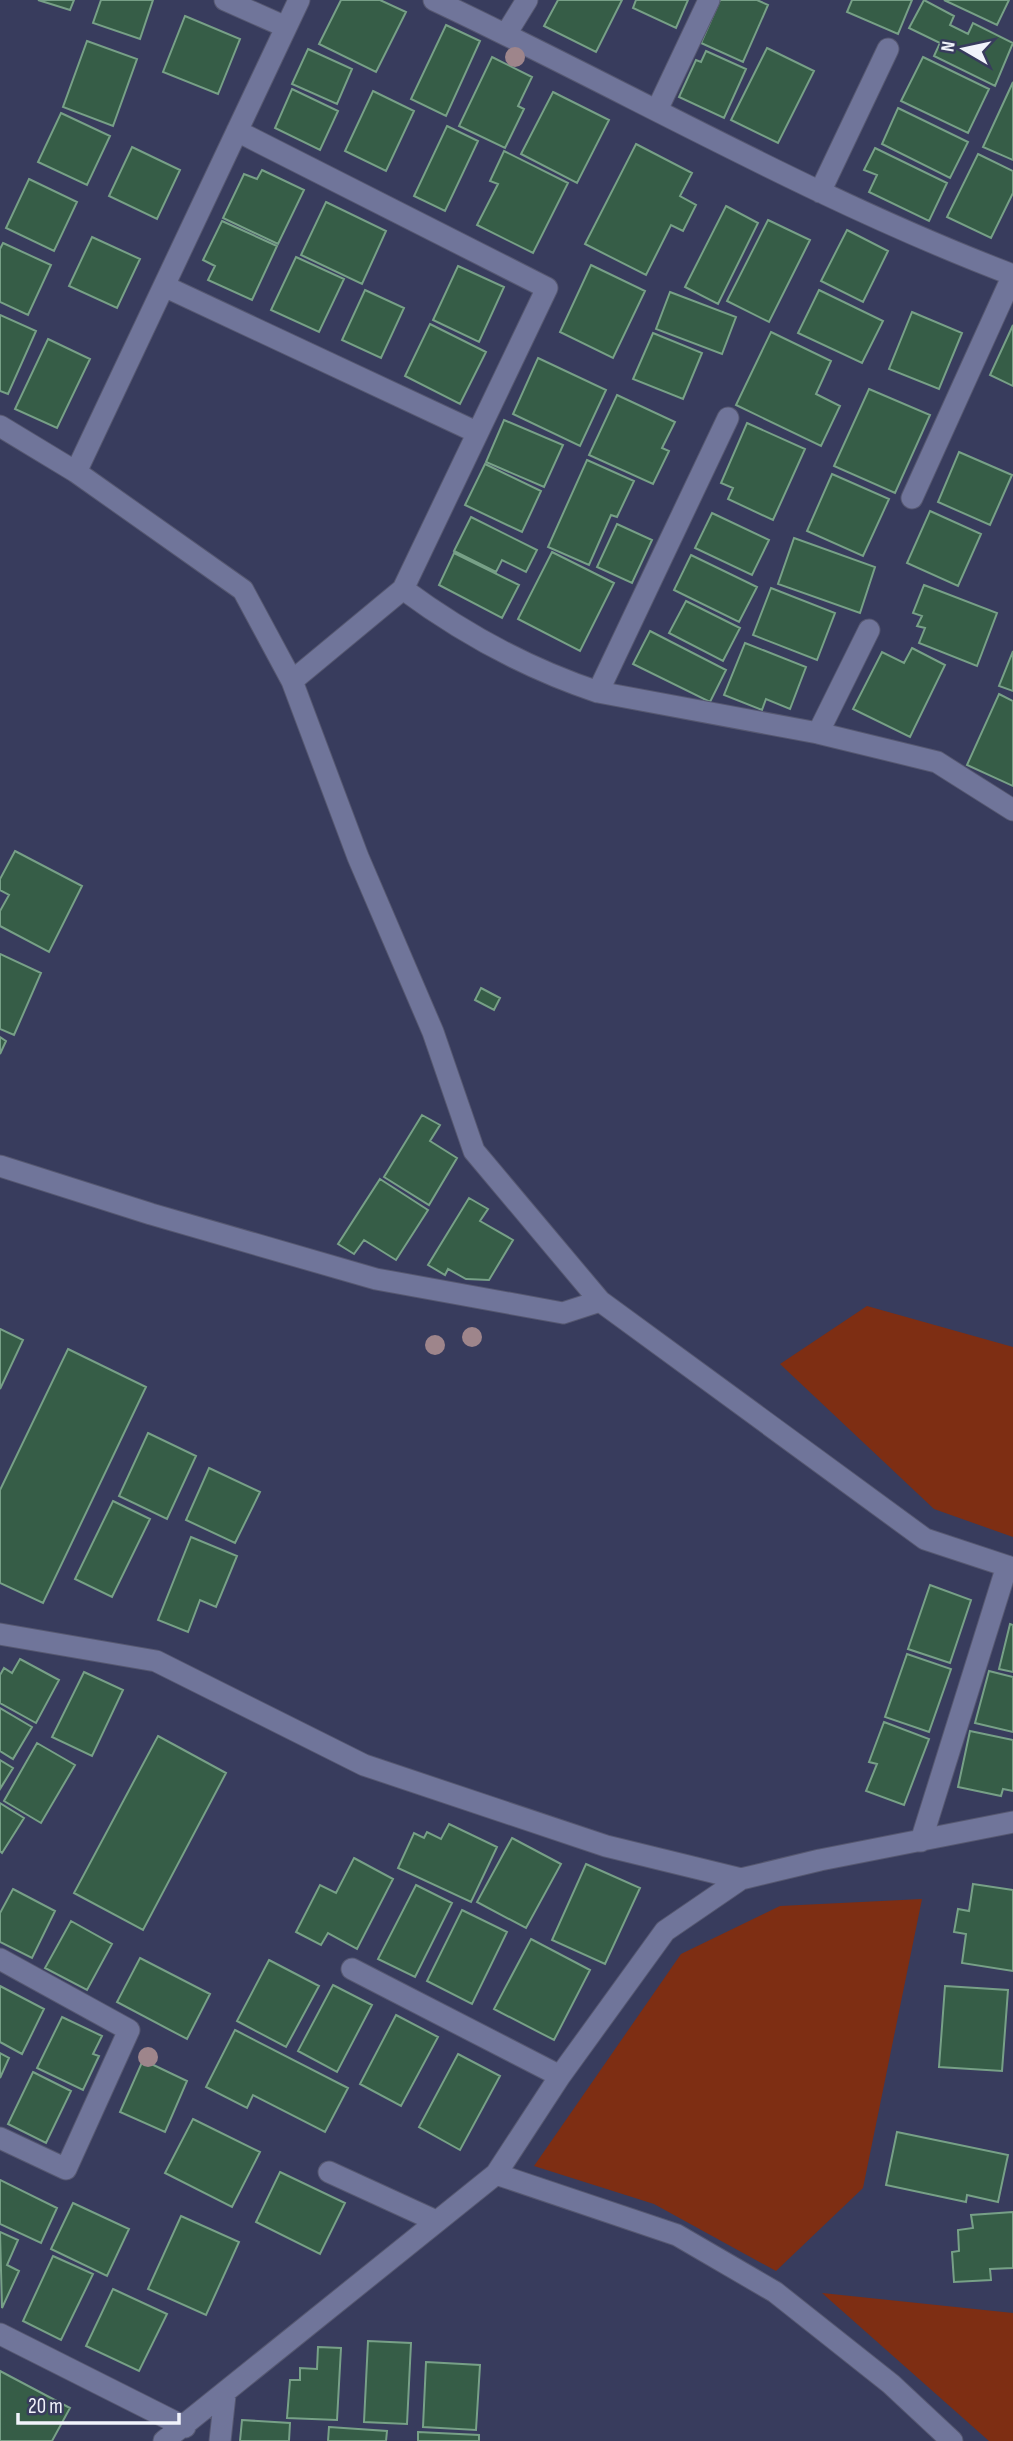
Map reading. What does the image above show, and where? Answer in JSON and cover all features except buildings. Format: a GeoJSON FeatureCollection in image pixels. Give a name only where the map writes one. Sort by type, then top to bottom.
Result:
{"type":"FeatureCollection","features":[{"type":"Feature","properties":{"kind":"street"},"geometry":{"type":"LineString","coordinates":[[225,0],[286,27]]}},
{"type":"Feature","properties":{"kind":"street"},"geometry":{"type":"LineString","coordinates":[[76,472],[299,0]]}},
{"type":"Feature","properties":{"kind":"street"},"geometry":{"type":"LineString","coordinates":[[434,0],[820,192],[929,243],[1013,275],[912,498]]}},
{"type":"Feature","properties":{"kind":"street"},"geometry":{"type":"LineString","coordinates":[[506,34],[527,0]]}},
{"type":"Feature","properties":{"kind":"street"},"geometry":{"type":"LineString","coordinates":[[657,110],[709,0]]}},
{"type":"Feature","properties":{"kind":"street"},"geometry":{"type":"LineString","coordinates":[[820,192],[888,49]]}},
{"type":"Feature","properties":{"kind":"street"},"geometry":{"type":"LineString","coordinates":[[237,131],[547,288],[403,589],[292,681]]}},
{"type":"Feature","properties":{"kind":"street"},"geometry":{"type":"LineString","coordinates":[[164,286],[476,432]]}},
{"type":"Feature","properties":{"kind":"street"},"geometry":{"type":"LineString","coordinates":[[597,692],[727,418]]}},
{"type":"Feature","properties":{"kind":"street"},"geometry":{"type":"LineString","coordinates":[[0,426],[76,472],[243,590],[292,681],[358,858],[433,1032],[474,1152],[600,1301],[925,1539],[1010,1567],[921,1841]]}},
{"type":"Feature","properties":{"kind":"street"},"geometry":{"type":"LineString","coordinates":[[403,589],[441,617],[563,680],[597,692],[818,733],[937,762],[1013,810]]}},
{"type":"Feature","properties":{"kind":"street"},"geometry":{"type":"LineString","coordinates":[[818,733],[869,630]]}},
{"type":"Feature","properties":{"kind":"street"},"geometry":{"type":"LineString","coordinates":[[0,1166],[151,1214],[376,1279],[563,1313],[600,1301]]}},
{"type":"Feature","properties":{"kind":"street"},"geometry":{"type":"LineString","coordinates":[[0,1635],[156,1661],[365,1765],[606,1846],[741,1879]]}},
{"type":"Feature","properties":{"kind":"street"},"geometry":{"type":"LineString","coordinates":[[164,2441],[225,2395],[496,2174],[560,2076],[665,1931],[741,1879],[820,1860],[1013,1822]]}},
{"type":"Feature","properties":{"kind":"street"},"geometry":{"type":"LineString","coordinates":[[0,1959],[129,2030],[66,2169],[0,2138]]}},
{"type":"Feature","properties":{"kind":"street"},"geometry":{"type":"LineString","coordinates":[[352,1969],[560,2076]]}},
{"type":"Feature","properties":{"kind":"street"},"geometry":{"type":"LineString","coordinates":[[329,2172],[436,2221]]}},
{"type":"Feature","properties":{"kind":"street"},"geometry":{"type":"LineString","coordinates":[[496,2174],[677,2235],[775,2292],[891,2384],[952,2441]]}},
{"type":"Feature","properties":{"kind":"street"},"geometry":{"type":"LineString","coordinates":[[0,2334],[185,2427]]}},
{"type":"Feature","properties":{"kind":"street"},"geometry":{"type":"LineString","coordinates":[[220,2441],[225,2395]]}},
{"type":"Feature","properties":{"kind":"shaded area"},"geometry":{"type":"Polygon","coordinates":[[[867,1306],[1013,1347],[1013,1537],[934,1509],[780,1364],[867,1306]]]}},
{"type":"Feature","properties":{"kind":"shaded area"},"geometry":{"type":"Polygon","coordinates":[[[922,1899],[863,2188],[776,2271],[654,2204],[534,2166],[681,1954],[780,1906],[922,1899]]]}},
{"type":"Feature","properties":{"kind":"shaded area"},"geometry":{"type":"Polygon","coordinates":[[[822,2293],[1013,2313],[1013,2441],[989,2441],[822,2293]]]}}]}
